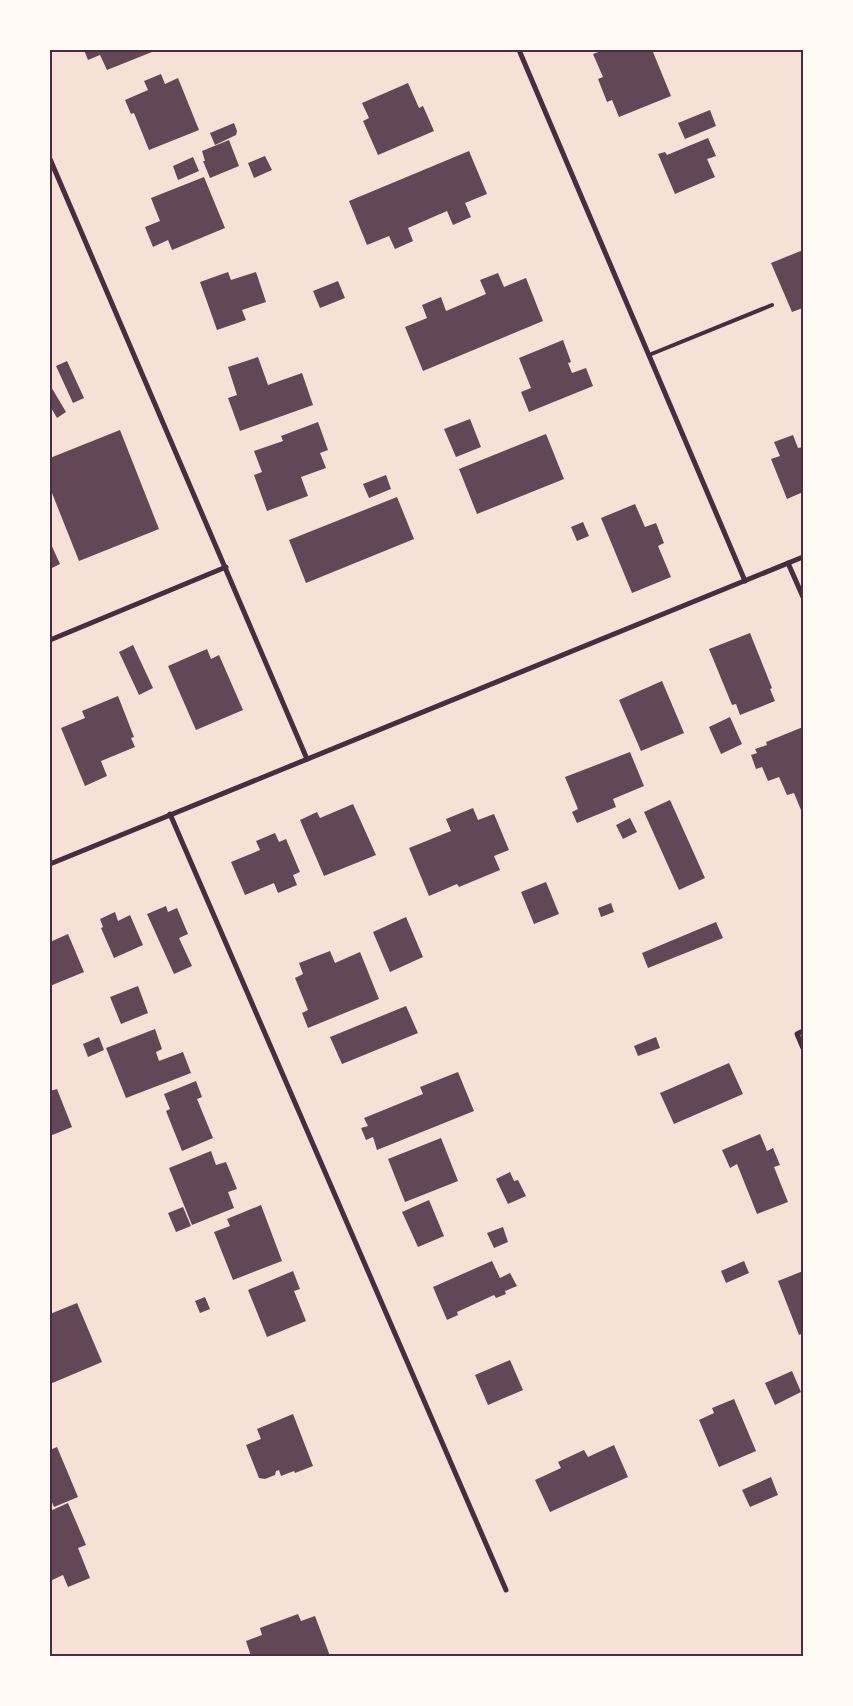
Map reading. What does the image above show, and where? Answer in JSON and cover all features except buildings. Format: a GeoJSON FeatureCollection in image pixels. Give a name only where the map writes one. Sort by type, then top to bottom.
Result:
{"type":"FeatureCollection","features":[{"type":"Feature","properties":{"kind":"street"},"geometry":{"type":"LineString","coordinates":[[519,50],[744,581]]}},
{"type":"Feature","properties":{"kind":"street"},"geometry":{"type":"LineString","coordinates":[[50,159],[307,758]]}},
{"type":"Feature","properties":{"kind":"street"},"geometry":{"type":"LineString","coordinates":[[50,864],[803,557]]}},
{"type":"Feature","properties":{"kind":"street"},"geometry":{"type":"LineString","coordinates":[[788,563],[803,597]]}},
{"type":"Feature","properties":{"kind":"street"},"geometry":{"type":"LineString","coordinates":[[50,640],[226,567]]}},
{"type":"Feature","properties":{"kind":"street"},"geometry":{"type":"LineString","coordinates":[[170,814],[506,1590]]}},
{"type":"Feature","properties":{"kind":"street"},"geometry":{"type":"LineString","coordinates":[[803,1031],[797,1034],[803,1048]]}},
{"type":"Feature","properties":{"kind":"lane"},"geometry":{"type":"LineString","coordinates":[[649,355],[772,305]]}}]}
